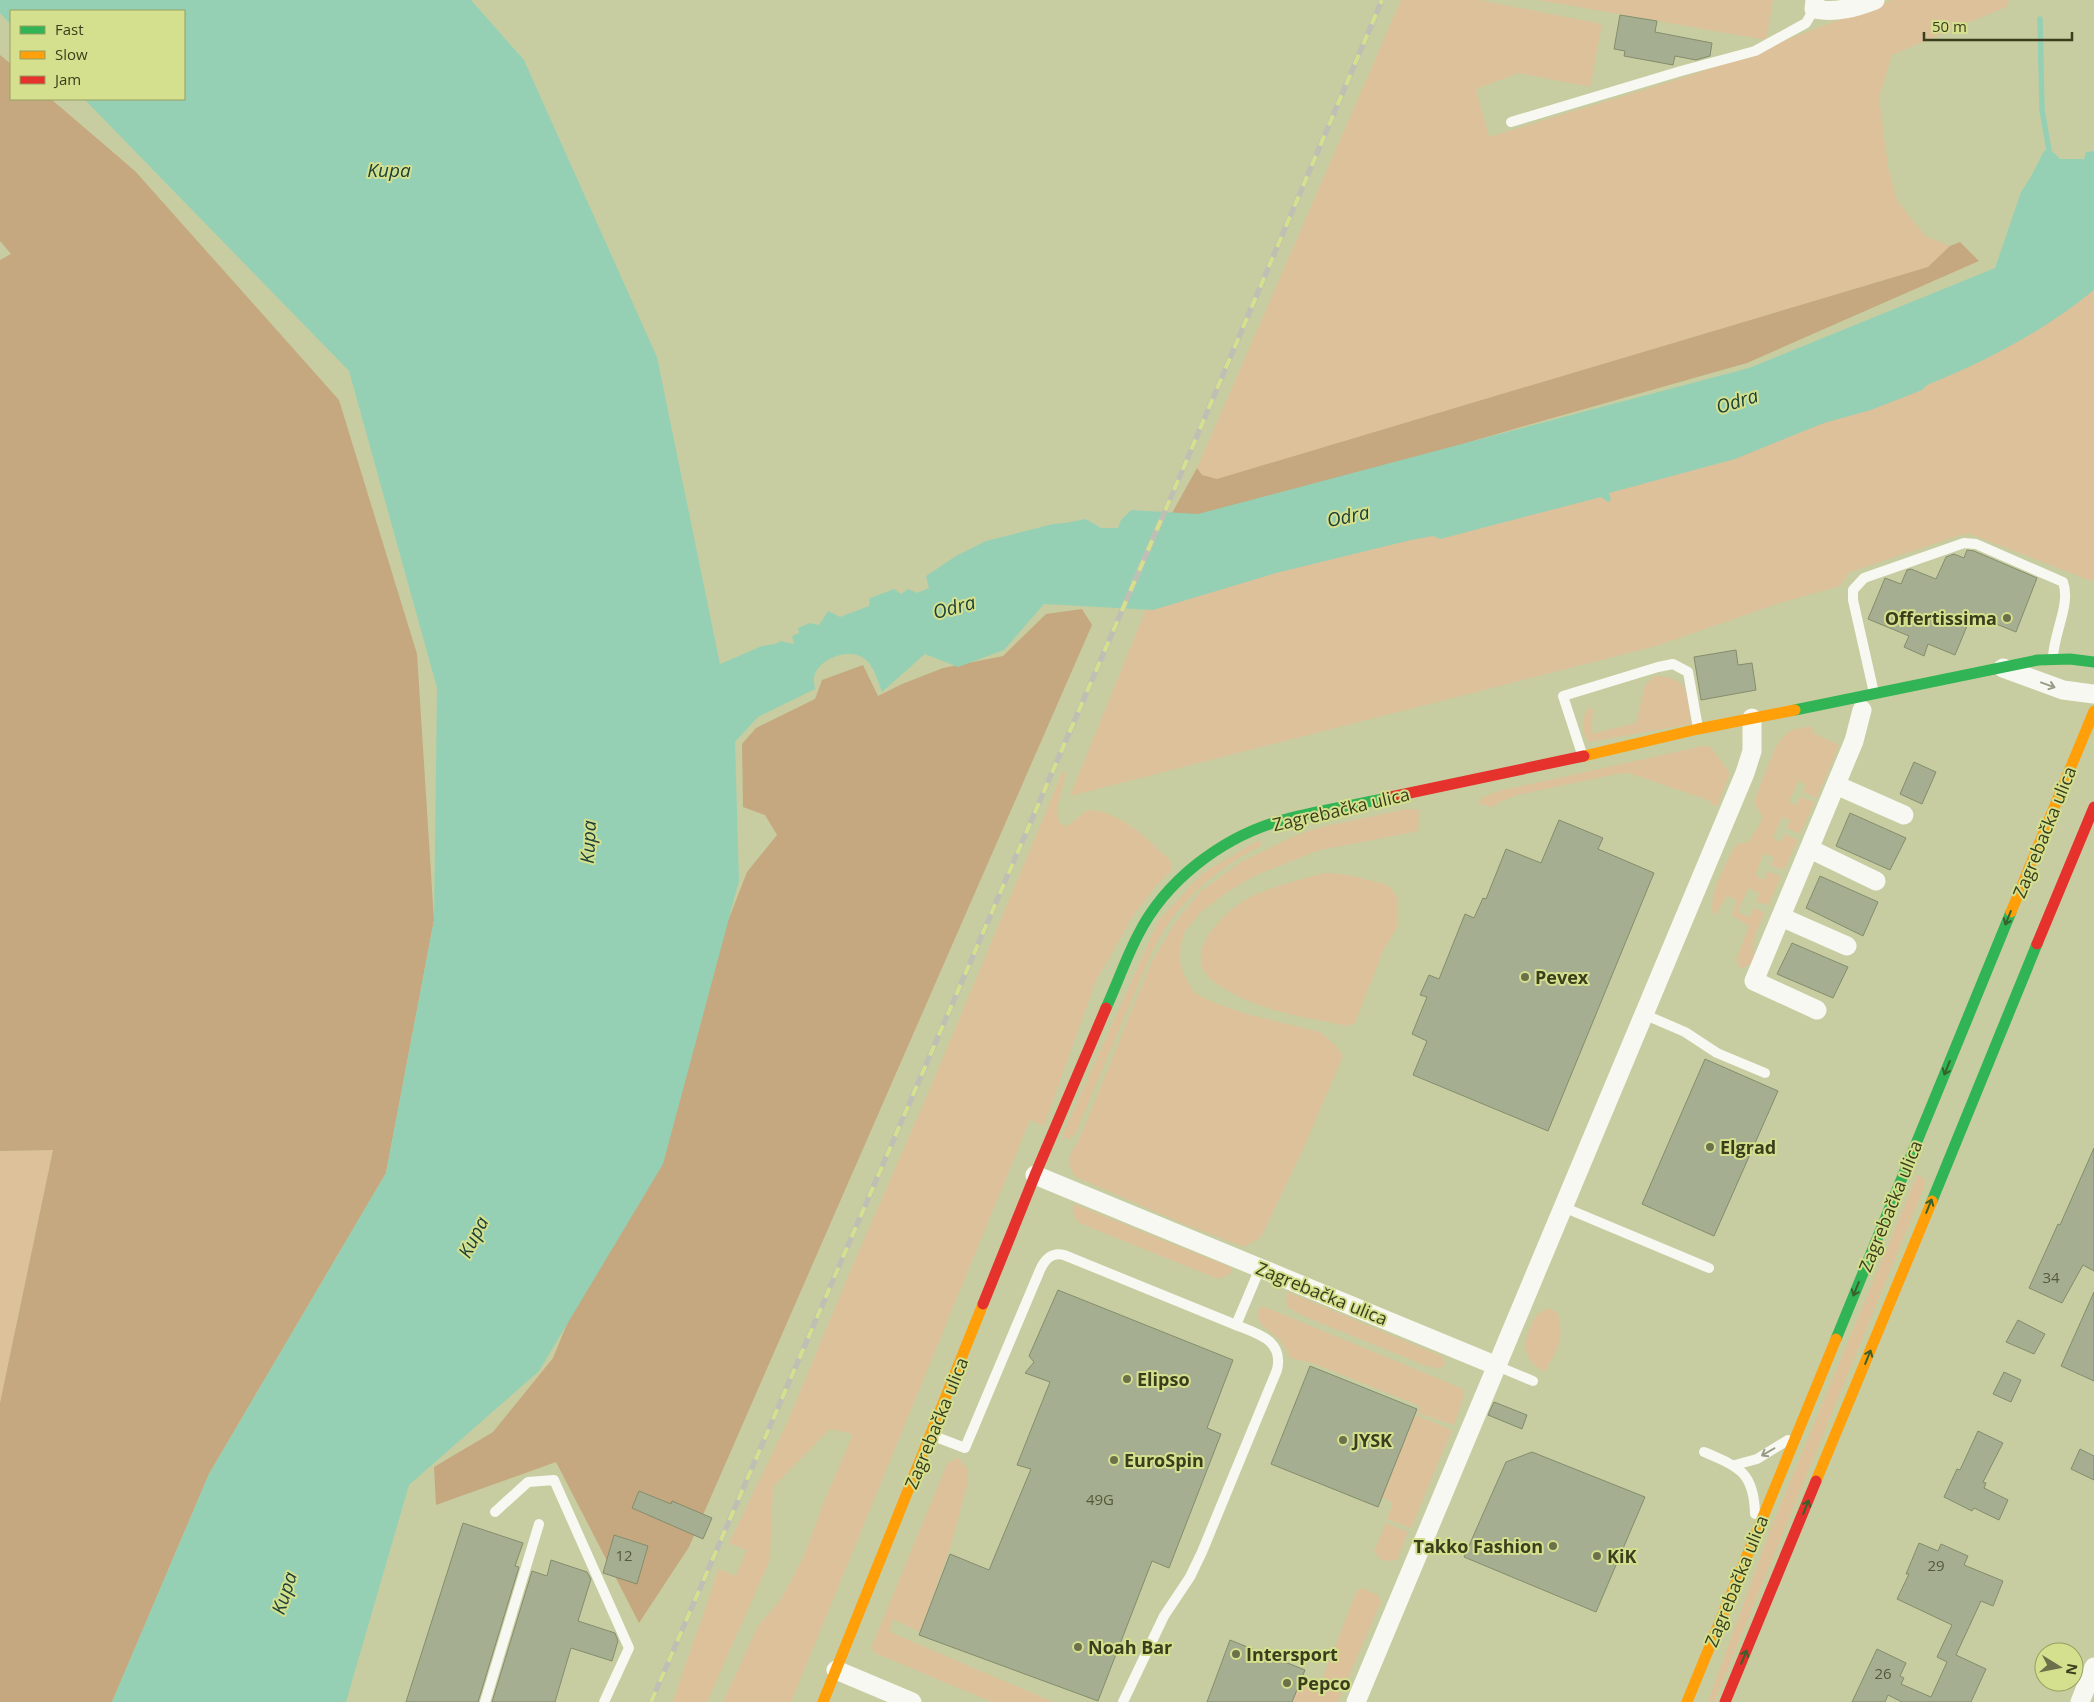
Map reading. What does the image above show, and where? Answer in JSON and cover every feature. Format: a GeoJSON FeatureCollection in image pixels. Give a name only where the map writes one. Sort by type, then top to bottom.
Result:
{"type":"FeatureCollection","features":[{"type":"Feature","properties":{"kind":"main road","name":"Zagrebačka ulica"},"geometry":{"type":"LineString","coordinates":[[823,1702],[1036,1175],[1138,934],[1156,906],[1189,870],[1203,859],[1247,833],[1293,817],[1582,756],[1698,729],[2003,668],[2035,659],[2053,657],[2094,662]]}},
{"type":"Feature","properties":{"kind":"main road","name":"Zagrebačka ulica"},"geometry":{"type":"LineString","coordinates":[[1687,1702],[2094,711]]}},
{"type":"Feature","properties":{"kind":"main road","name":"Zagrebačka ulica"},"geometry":{"type":"LineString","coordinates":[[1725,1702],[2094,807]]}},
{"type":"Feature","properties":{"kind":"street"},"geometry":{"type":"LineString","coordinates":[[1814,4],[1830,12],[1852,9],[1875,0]]}},
{"type":"Feature","properties":{"kind":"street"},"geometry":{"type":"LineString","coordinates":[[2003,668],[2063,690],[2094,694]]}},
{"type":"Feature","properties":{"kind":"street"},"geometry":{"type":"LineString","coordinates":[[1817,1010],[1754,981],[1854,741],[1862,710]]}},
{"type":"Feature","properties":{"kind":"street"},"geometry":{"type":"LineString","coordinates":[[1356,1702],[1745,773],[1752,751],[1752,718]]}},
{"type":"Feature","properties":{"kind":"street"},"geometry":{"type":"LineString","coordinates":[[1836,785],[1904,815]]}},
{"type":"Feature","properties":{"kind":"street"},"geometry":{"type":"LineString","coordinates":[[1810,849],[1876,881]]}},
{"type":"Feature","properties":{"kind":"street"},"geometry":{"type":"LineString","coordinates":[[1781,917],[1847,946]]}},
{"type":"Feature","properties":{"kind":"street","name":"Zagrebačka ulica"},"geometry":{"type":"LineString","coordinates":[[1036,1175],[1497,1366]]}},
{"type":"Feature","properties":{"kind":"street"},"geometry":{"type":"LineString","coordinates":[[2080,1702],[2094,1667]]}},
{"type":"Feature","properties":{"kind":"street"},"geometry":{"type":"LineString","coordinates":[[836,1670],[912,1702]]}},
{"type":"Feature","properties":{"kind":"lane"},"geometry":{"type":"LineString","coordinates":[[1511,122],[1755,51],[1806,23],[1814,4]]}},
{"type":"Feature","properties":{"kind":"lane"},"geometry":{"type":"LineString","coordinates":[[1874,694],[1853,600],[1853,590],[1864,578],[1964,543],[1976,544],[2063,582],[2066,599],[2057,628],[2053,657]]}},
{"type":"Feature","properties":{"kind":"lane"},"geometry":{"type":"LineString","coordinates":[[1582,756],[1563,696],[1658,667],[1673,664],[1688,672],[1698,729]]}},
{"type":"Feature","properties":{"kind":"lane"},"geometry":{"type":"LineString","coordinates":[[1643,1014],[1685,1032],[1717,1053],[1764,1073]]}},
{"type":"Feature","properties":{"kind":"lane"},"geometry":{"type":"LineString","coordinates":[[1563,1208],[1709,1268]]}},
{"type":"Feature","properties":{"kind":"lane"},"geometry":{"type":"LineString","coordinates":[[931,1436],[965,1448],[1040,1270],[1045,1261],[1053,1255],[1064,1255],[1236,1325],[1271,1342],[1278,1354],[1277,1370],[1202,1552],[1190,1577],[1164,1616],[1123,1702]]}},
{"type":"Feature","properties":{"kind":"lane"},"geometry":{"type":"LineString","coordinates":[[1236,1325],[1260,1268]]}},
{"type":"Feature","properties":{"kind":"lane"},"geometry":{"type":"LineString","coordinates":[[1497,1366],[1533,1381]]}},
{"type":"Feature","properties":{"kind":"lane"},"geometry":{"type":"LineString","coordinates":[[1735,1465],[1766,1454],[1798,1432]]}},
{"type":"Feature","properties":{"kind":"lane"},"geometry":{"type":"LineString","coordinates":[[1704,1452],[1735,1465],[1748,1480],[1754,1497],[1755,1513],[1750,1546]]}},
{"type":"Feature","properties":{"kind":"lane"},"geometry":{"type":"LineString","coordinates":[[494,1512],[528,1482],[554,1480],[629,1648],[604,1702]]}},
{"type":"Feature","properties":{"kind":"lane"},"geometry":{"type":"LineString","coordinates":[[485,1702],[539,1524]]}},
{"type":"Feature","properties":{"kind":"shaded area"},"geometry":{"type":"Polygon","coordinates":[[[1401,0],[1479,0],[1602,24],[1590,87],[1519,73],[1476,89],[1489,137],[1692,75],[1892,0],[2009,0],[2008,6],[1892,55],[1879,98],[1888,167],[1897,200],[1925,236],[1950,246],[1928,267],[1217,480],[1202,475],[1197,468],[1401,0]]]}},
{"type":"Feature","properties":{"kind":"shaded area"},"geometry":{"type":"Polygon","coordinates":[[[1539,0],[1773,0],[1766,40],[1539,0]]]}},
{"type":"Feature","properties":{"kind":"shaded area"},"geometry":{"type":"Polygon","coordinates":[[[0,55],[10,63],[10,100],[52,100],[135,171],[339,400],[417,654],[434,920],[386,1173],[209,1474],[112,1702],[0,1702],[0,1403],[53,1150],[0,1151],[0,260],[11,254],[0,241],[0,55]]]}},
{"type":"Feature","properties":{"kind":"shaded area"},"geometry":{"type":"Polygon","coordinates":[[[1960,242],[1979,261],[1747,363],[1210,518],[1167,522],[1197,468],[1202,475],[1217,479],[1928,267],[1950,246],[1960,242]]]}},
{"type":"Feature","properties":{"kind":"shaded area"},"geometry":{"type":"Polygon","coordinates":[[[2094,269],[2094,582],[1970,534],[1961,535],[1850,572],[1840,586],[1780,603],[1656,646],[1070,796],[1151,597],[2094,269]]]}},
{"type":"Feature","properties":{"kind":"shaded area"},"geometry":{"type":"Polygon","coordinates":[[[1082,609],[1092,625],[689,1547],[639,1623],[556,1462],[436,1505],[434,1467],[493,1432],[553,1358],[649,1124],[747,872],[777,835],[765,815],[743,807],[742,744],[756,728],[815,699],[822,680],[863,665],[878,696],[902,684],[943,668],[1003,656],[1046,614],[1082,609]]]}},
{"type":"Feature","properties":{"kind":"shaded area"},"geometry":{"type":"Polygon","coordinates":[[[1654,676],[1666,677],[1680,683],[1687,695],[1691,724],[1589,742],[1583,730],[1584,717],[1588,708],[1593,710],[1591,734],[1636,723],[1645,685],[1654,676]]]}},
{"type":"Feature","properties":{"kind":"shaded area"},"geometry":{"type":"Polygon","coordinates":[[[1812,726],[1813,733],[1839,745],[1817,798],[1803,792],[1806,784],[1798,781],[1789,802],[1797,805],[1800,797],[1815,802],[1800,834],[1787,828],[1790,820],[1782,817],[1773,838],[1781,842],[1784,834],[1798,840],[1784,870],[1771,865],[1774,857],[1764,853],[1755,875],[1764,880],[1768,871],[1781,877],[1769,905],[1756,902],[1759,893],[1748,888],[1738,912],[1749,917],[1753,908],[1765,913],[1754,942],[1754,962],[1741,969],[1736,960],[1749,926],[1732,915],[1737,900],[1727,896],[1715,916],[1712,910],[1715,891],[1723,869],[1737,844],[1749,842],[1763,818],[1754,801],[1776,746],[1791,730],[1812,726]]]}},
{"type":"Feature","properties":{"kind":"shaded area"},"geometry":{"type":"Polygon","coordinates":[[[1703,746],[1711,747],[1730,773],[1718,805],[1710,805],[1711,801],[1629,773],[1616,774],[1517,795],[1501,801],[1493,807],[1478,804],[1483,797],[1499,791],[1703,746]]]}},
{"type":"Feature","properties":{"kind":"shaded area"},"geometry":{"type":"Polygon","coordinates":[[[1063,771],[1066,774],[1057,807],[1059,822],[1067,827],[1087,810],[1111,815],[1133,828],[1172,862],[1172,870],[1155,887],[1133,916],[1096,981],[1044,1126],[1030,1120],[791,1702],[723,1702],[758,1626],[781,1599],[804,1556],[823,1504],[853,1434],[830,1429],[773,1487],[770,1560],[707,1702],[673,1702],[718,1569],[736,1576],[747,1550],[729,1543],[788,1421],[1063,771]]]}},
{"type":"Feature","properties":{"kind":"shaded area"},"geometry":{"type":"Polygon","coordinates":[[[1407,809],[1419,810],[1418,831],[1320,850],[1256,875],[1229,891],[1203,910],[1185,931],[1181,944],[1180,962],[1184,975],[1195,993],[1212,1002],[1247,1014],[1320,1032],[1336,1046],[1343,1056],[1304,1147],[1261,1237],[1244,1247],[1181,1223],[1076,1177],[1070,1165],[1070,1156],[1081,1135],[1151,963],[1175,923],[1200,892],[1241,862],[1292,837],[1321,827],[1407,809]]]}},
{"type":"Feature","properties":{"kind":"shaded area"},"geometry":{"type":"Polygon","coordinates":[[[1259,840],[1262,845],[1227,866],[1197,890],[1172,919],[1161,936],[1151,954],[1075,1135],[1068,1140],[1063,1134],[1159,920],[1203,873],[1259,840]]]}},
{"type":"Feature","properties":{"kind":"shaded area"},"geometry":{"type":"Polygon","coordinates":[[[1325,873],[1349,875],[1387,885],[1395,893],[1398,900],[1397,928],[1383,951],[1355,1023],[1348,1026],[1261,1006],[1228,991],[1213,981],[1204,970],[1201,958],[1203,945],[1219,921],[1252,896],[1288,883],[1325,873]]]}},
{"type":"Feature","properties":{"kind":"shaded area"},"geometry":{"type":"Polygon","coordinates":[[[53,1150],[0,1403],[0,1151],[53,1150]]]}},
{"type":"Feature","properties":{"kind":"shaded area"},"geometry":{"type":"Polygon","coordinates":[[[1917,1175],[1925,1179],[1925,1185],[1714,1702],[1708,1702],[1771,1528],[1917,1175]]]}},
{"type":"Feature","properties":{"kind":"shaded area"},"geometry":{"type":"Polygon","coordinates":[[[1074,1204],[1232,1268],[1230,1274],[1218,1279],[1082,1224],[1074,1216],[1074,1204]]]}},
{"type":"Feature","properties":{"kind":"shaded area"},"geometry":{"type":"Polygon","coordinates":[[[1288,1292],[1441,1356],[1446,1363],[1440,1369],[1424,1365],[1301,1315],[1288,1307],[1286,1299],[1288,1292]]]}},
{"type":"Feature","properties":{"kind":"shaded area"},"geometry":{"type":"Polygon","coordinates":[[[1262,1306],[1461,1388],[1464,1391],[1464,1396],[1454,1425],[1418,1413],[1420,1406],[1312,1363],[1290,1358],[1280,1340],[1259,1321],[1257,1312],[1262,1306]]]}},
{"type":"Feature","properties":{"kind":"shaded area"},"geometry":{"type":"Polygon","coordinates":[[[1548,1308],[1557,1312],[1560,1336],[1553,1358],[1544,1372],[1529,1358],[1525,1348],[1527,1335],[1535,1317],[1548,1308]]]}},
{"type":"Feature","properties":{"kind":"shaded area"},"geometry":{"type":"Polygon","coordinates":[[[1415,1415],[1452,1430],[1411,1528],[1387,1519],[1393,1503],[1382,1497],[1415,1415]]]}},
{"type":"Feature","properties":{"kind":"shaded area"},"geometry":{"type":"Polygon","coordinates":[[[959,1458],[968,1470],[968,1482],[949,1552],[920,1632],[893,1619],[890,1632],[1053,1702],[992,1702],[875,1653],[871,1648],[948,1462],[959,1458]]]}},
{"type":"Feature","properties":{"kind":"shaded area"},"geometry":{"type":"Polygon","coordinates":[[[1386,1523],[1408,1532],[1397,1560],[1387,1561],[1381,1559],[1374,1551],[1386,1523]]]}},
{"type":"Feature","properties":{"kind":"shaded area"},"geometry":{"type":"Polygon","coordinates":[[[1363,1588],[1379,1596],[1381,1602],[1344,1688],[1322,1679],[1356,1593],[1363,1588]]]}},
{"type":"Feature","properties":{"kind":"shaded area"},"geometry":{"type":"Polygon","coordinates":[[[1302,1677],[1342,1693],[1338,1702],[1292,1702],[1302,1677]]]}},
{"type":"Feature","properties":{"kind":"water","name":"Kupa"},"geometry":{"type":"Polygon","coordinates":[[[0,0],[471,0],[524,60],[657,357],[720,664],[762,646],[781,641],[794,644],[792,636],[799,633],[798,628],[810,623],[819,625],[828,611],[840,617],[869,606],[870,598],[894,589],[901,594],[908,589],[917,593],[929,588],[926,576],[956,556],[986,541],[1053,524],[1086,519],[1101,528],[1118,528],[1121,520],[1131,510],[1198,514],[1749,368],[1995,268],[2021,192],[2044,151],[2051,151],[2060,159],[2084,159],[2086,152],[2094,151],[2094,290],[2035,332],[1971,366],[1927,385],[1922,390],[1871,410],[1824,423],[1735,459],[1609,493],[1611,500],[1608,502],[1601,497],[1440,539],[1433,536],[1411,540],[1276,573],[1153,610],[1044,604],[1004,650],[958,667],[925,654],[882,692],[872,667],[860,656],[844,654],[822,664],[817,670],[814,679],[815,689],[758,717],[735,742],[739,881],[663,1164],[539,1371],[409,1485],[346,1702],[112,1702],[209,1474],[386,1173],[434,920],[437,688],[349,371],[85,100],[185,100],[185,10],[10,10],[10,24],[0,13],[0,0]]]}},
{"type":"Feature","properties":{"kind":"building"},"geometry":{"type":"Polygon","coordinates":[[[1620,15],[1657,21],[1655,32],[1712,43],[1710,56],[1696,60],[1675,56],[1673,65],[1624,56],[1625,51],[1614,49],[1620,15]]]}},
{"type":"Feature","properties":{"kind":"building"},"geometry":{"type":"Polygon","coordinates":[[[1967,550],[1974,551],[2037,578],[2016,632],[1972,614],[1955,655],[1928,644],[1924,656],[1904,647],[1909,636],[1868,619],[1885,578],[1901,584],[1907,570],[1911,569],[1936,579],[1946,557],[1954,554],[1964,558],[1967,550]]]}},
{"type":"Feature","properties":{"kind":"building"},"geometry":{"type":"Polygon","coordinates":[[[1736,650],[1738,665],[1752,663],[1756,690],[1701,700],[1694,657],[1736,650]]]}},
{"type":"Feature","properties":{"kind":"building"},"geometry":{"type":"Polygon","coordinates":[[[1914,762],[1936,772],[1922,804],[1900,794],[1914,762]]]}},
{"type":"Feature","properties":{"kind":"building"},"geometry":{"type":"Polygon","coordinates":[[[1850,813],[1906,838],[1890,870],[1836,846],[1850,813]]]}},
{"type":"Feature","properties":{"kind":"building","name":"Pevex"},"geometry":{"type":"Polygon","coordinates":[[[1559,820],[1603,838],[1598,849],[1654,873],[1548,1131],[1413,1075],[1427,1041],[1412,1034],[1427,997],[1420,995],[1429,975],[1439,979],[1465,914],[1474,918],[1483,898],[1486,899],[1506,849],[1541,863],[1559,820]]]}},
{"type":"Feature","properties":{"kind":"building"},"geometry":{"type":"Polygon","coordinates":[[[1820,876],[1878,902],[1863,936],[1806,908],[1820,876]]]}},
{"type":"Feature","properties":{"kind":"building"},"geometry":{"type":"Polygon","coordinates":[[[1792,943],[1848,967],[1833,998],[1777,974],[1792,943]]]}},
{"type":"Feature","properties":{"kind":"building","name":"Elgrad"},"geometry":{"type":"Polygon","coordinates":[[[1705,1059],[1778,1091],[1714,1236],[1642,1204],[1705,1059]]]}},
{"type":"Feature","properties":{"kind":"building"},"geometry":{"type":"Polygon","coordinates":[[[2094,1148],[2094,1271],[2083,1265],[2062,1303],[2029,1288],[2058,1224],[2060,1225],[2094,1148]]]}},
{"type":"Feature","properties":{"kind":"building"},"geometry":{"type":"Polygon","coordinates":[[[1058,1290],[1233,1360],[1207,1428],[1221,1434],[1169,1568],[1152,1561],[1098,1701],[919,1635],[950,1554],[989,1570],[1031,1469],[1017,1465],[1050,1382],[1025,1373],[1034,1362],[1029,1356],[1058,1290]]]}},
{"type":"Feature","properties":{"kind":"building"},"geometry":{"type":"Polygon","coordinates":[[[2094,1292],[2094,1381],[2061,1366],[2094,1292]]]}},
{"type":"Feature","properties":{"kind":"building"},"geometry":{"type":"Polygon","coordinates":[[[2018,1320],[2045,1334],[2034,1354],[2006,1342],[2018,1320]]]}},
{"type":"Feature","properties":{"kind":"building","name":"JYSK"},"geometry":{"type":"Polygon","coordinates":[[[1310,1366],[1417,1409],[1378,1507],[1271,1464],[1310,1366]]]}},
{"type":"Feature","properties":{"kind":"building"},"geometry":{"type":"Polygon","coordinates":[[[2004,1372],[2021,1380],[2011,1402],[1993,1394],[2004,1372]]]}},
{"type":"Feature","properties":{"kind":"building"},"geometry":{"type":"Polygon","coordinates":[[[1494,1402],[1527,1415],[1522,1429],[1488,1415],[1494,1402]]]}},
{"type":"Feature","properties":{"kind":"building"},"geometry":{"type":"Polygon","coordinates":[[[1978,1431],[2003,1443],[1983,1482],[1986,1483],[1984,1488],[2008,1500],[1999,1520],[1974,1508],[1972,1511],[1944,1497],[1957,1469],[1960,1470],[1978,1431]]]}},
{"type":"Feature","properties":{"kind":"building"},"geometry":{"type":"Polygon","coordinates":[[[2080,1449],[2094,1456],[2094,1480],[2071,1469],[2080,1449]]]}},
{"type":"Feature","properties":{"kind":"building"},"geometry":{"type":"Polygon","coordinates":[[[1532,1452],[1645,1497],[1596,1612],[1464,1557],[1506,1462],[1532,1452]]]}},
{"type":"Feature","properties":{"kind":"building"},"geometry":{"type":"Polygon","coordinates":[[[639,1491],[671,1504],[672,1501],[712,1518],[703,1539],[632,1508],[639,1491]]]}},
{"type":"Feature","properties":{"kind":"building"},"geometry":{"type":"Polygon","coordinates":[[[463,1523],[523,1543],[515,1566],[519,1567],[478,1702],[406,1702],[463,1523]]]}},
{"type":"Feature","properties":{"kind":"building"},"geometry":{"type":"Polygon","coordinates":[[[614,1535],[648,1546],[637,1584],[603,1573],[614,1535]]]}},
{"type":"Feature","properties":{"kind":"building"},"geometry":{"type":"Polygon","coordinates":[[[1919,1543],[1938,1551],[1941,1544],[1968,1556],[1964,1565],[2003,1581],[1993,1606],[1981,1601],[1956,1655],[1986,1669],[1971,1702],[1902,1702],[1888,1695],[1885,1702],[1852,1702],[1877,1649],[1906,1663],[1900,1676],[1904,1678],[1901,1684],[1931,1697],[1947,1662],[1937,1657],[1952,1625],[1897,1599],[1909,1574],[1906,1574],[1919,1543]]]}},
{"type":"Feature","properties":{"kind":"building"},"geometry":{"type":"Polygon","coordinates":[[[551,1560],[587,1572],[591,1579],[578,1621],[615,1633],[618,1641],[612,1661],[571,1648],[555,1702],[492,1702],[532,1571],[547,1576],[551,1560]]]}},
{"type":"Feature","properties":{"kind":"building"},"geometry":{"type":"Polygon","coordinates":[[[1230,1640],[1305,1670],[1292,1702],[1207,1702],[1230,1640]]]}},
{"type":"Feature","properties":{"kind":"waterway"},"geometry":{"type":"LineString","coordinates":[[2040,19],[2042,110],[2050,156]]}},
{"type":"Feature","properties":{"kind":"railway"},"geometry":{"type":"LineString","coordinates":[[651,1702],[1177,483],[1382,0]]}},
{"type":"Feature","properties":{"kind":"traffic: fast"},"geometry":{"type":"LineString","coordinates":[[1795,710],[2038,660],[2070,659],[2094,662]]}},
{"type":"Feature","properties":{"kind":"traffic: fast"},"geometry":{"type":"LineString","coordinates":[[1106,1008],[1138,935],[1149,915],[1163,897],[1197,864],[1236,838],[1279,821],[1386,798]]}},
{"type":"Feature","properties":{"kind":"traffic: fast"},"geometry":{"type":"LineString","coordinates":[[1836,1339],[2011,912]]}},
{"type":"Feature","properties":{"kind":"traffic: fast"},"geometry":{"type":"LineString","coordinates":[[1932,1201],[2037,944]]}},
{"type":"Feature","properties":{"kind":"traffic: slow"},"geometry":{"type":"LineString","coordinates":[[1584,756],[1698,729],[1795,710]]}},
{"type":"Feature","properties":{"kind":"traffic: slow"},"geometry":{"type":"LineString","coordinates":[[2011,912],[2094,711]]}},
{"type":"Feature","properties":{"kind":"traffic: slow"},"geometry":{"type":"LineString","coordinates":[[1816,1481],[1932,1201]]}},
{"type":"Feature","properties":{"kind":"traffic: slow"},"geometry":{"type":"LineString","coordinates":[[823,1702],[983,1304]]}},
{"type":"Feature","properties":{"kind":"traffic: slow"},"geometry":{"type":"LineString","coordinates":[[1687,1702],[1836,1339]]}},
{"type":"Feature","properties":{"kind":"traffic: jam"},"geometry":{"type":"LineString","coordinates":[[1386,798],[1584,756]]}},
{"type":"Feature","properties":{"kind":"traffic: jam"},"geometry":{"type":"LineString","coordinates":[[2037,944],[2094,807]]}},
{"type":"Feature","properties":{"kind":"traffic: jam"},"geometry":{"type":"LineString","coordinates":[[983,1304],[1106,1008]]}},
{"type":"Feature","properties":{"kind":"traffic: jam"},"geometry":{"type":"LineString","coordinates":[[1725,1702],[1816,1481]]}},
{"type":"Feature","properties":{"kind":"place","name":"Offertissima"},"geometry":{"type":"Point","coordinates":[2007,618]}},
{"type":"Feature","properties":{"kind":"place","name":"Pevex"},"geometry":{"type":"Point","coordinates":[1525,977]}},
{"type":"Feature","properties":{"kind":"place","name":"Elgrad"},"geometry":{"type":"Point","coordinates":[1710,1147]}},
{"type":"Feature","properties":{"kind":"place","name":"Elipso"},"geometry":{"type":"Point","coordinates":[1127,1379]}},
{"type":"Feature","properties":{"kind":"place","name":"JYSK"},"geometry":{"type":"Point","coordinates":[1343,1440]}},
{"type":"Feature","properties":{"kind":"place","name":"EuroSpin"},"geometry":{"type":"Point","coordinates":[1114,1460]}},
{"type":"Feature","properties":{"kind":"place","name":"Takko Fashion"},"geometry":{"type":"Point","coordinates":[1553,1546]}},
{"type":"Feature","properties":{"kind":"place","name":"KiK"},"geometry":{"type":"Point","coordinates":[1597,1556]}},
{"type":"Feature","properties":{"kind":"place","name":"Noah Bar"},"geometry":{"type":"Point","coordinates":[1078,1647]}},
{"type":"Feature","properties":{"kind":"place","name":"Intersport"},"geometry":{"type":"Point","coordinates":[1236,1654]}},
{"type":"Feature","properties":{"kind":"place","name":"Pepco"},"geometry":{"type":"Point","coordinates":[1287,1683]}},
{"type":"Feature","properties":{"kind":"water label","name":"Odra"},"geometry":{"type":"Point","coordinates":[1737,401]}},
{"type":"Feature","properties":{"kind":"water label","name":"Odra"},"geometry":{"type":"Point","coordinates":[1348,516]}},
{"type":"Feature","properties":{"kind":"water label","name":"Odra"},"geometry":{"type":"Point","coordinates":[954,607]}}]}
